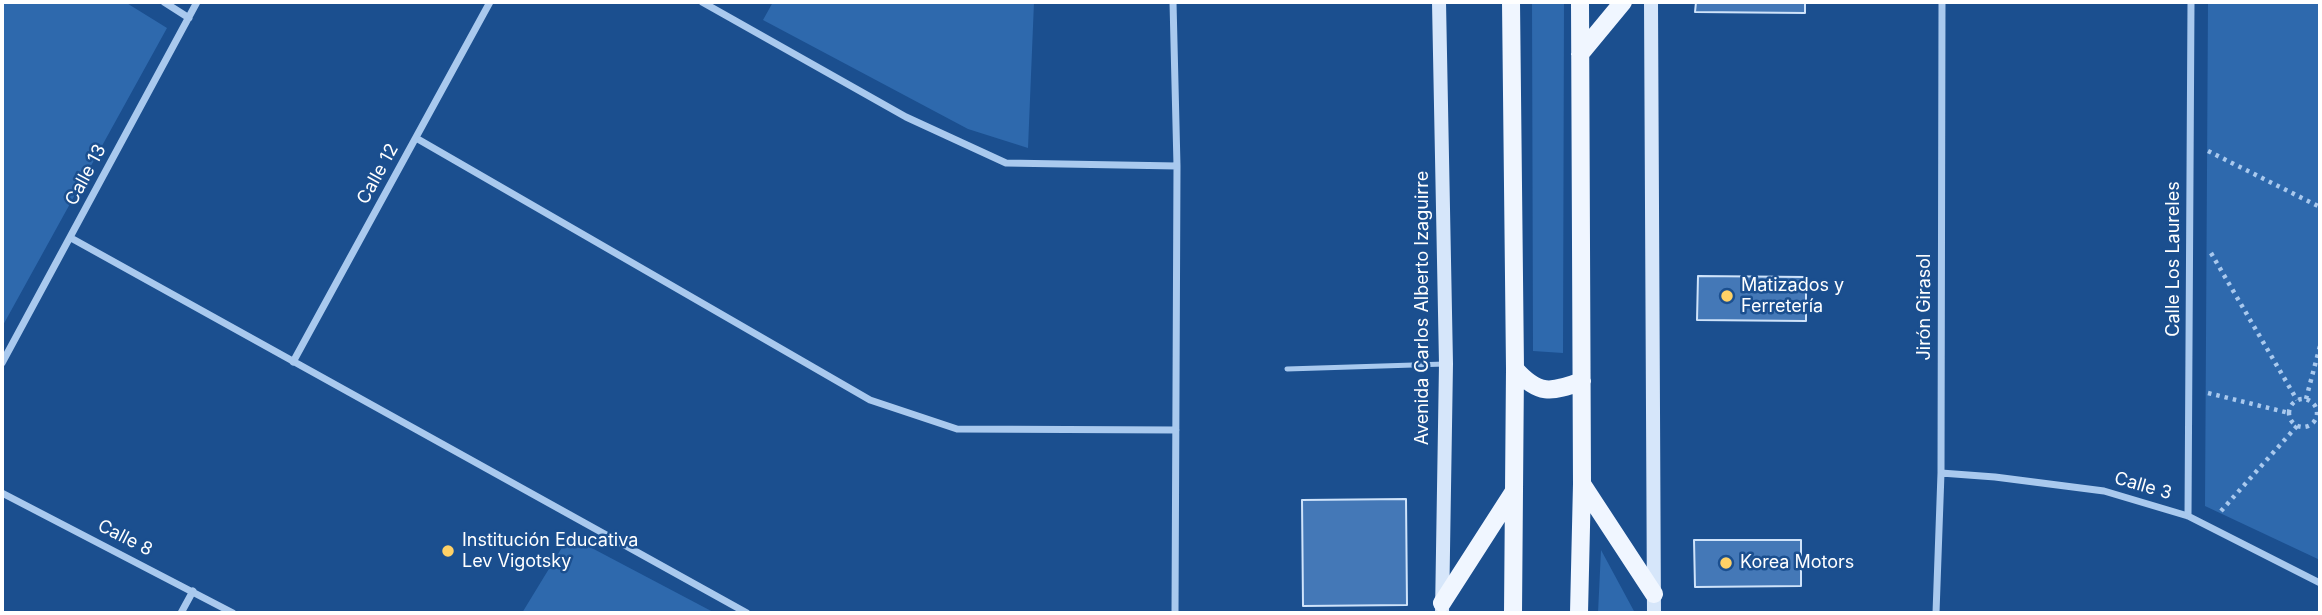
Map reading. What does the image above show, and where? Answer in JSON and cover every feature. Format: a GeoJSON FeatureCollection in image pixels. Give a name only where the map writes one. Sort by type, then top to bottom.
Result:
{"type":"FeatureCollection","features":[{"type":"Feature","properties":{"kind":"main road"},"geometry":{"type":"LineString","coordinates":[[1511,2],[1515,369],[1513,613]]}},
{"type":"Feature","properties":{"kind":"main road"},"geometry":{"type":"LineString","coordinates":[[1578,613],[1582,484],[1580,2]]}},
{"type":"Feature","properties":{"kind":"main road"},"geometry":{"type":"LineString","coordinates":[[1580,54],[1623,2]]}},
{"type":"Feature","properties":{"kind":"main road"},"geometry":{"type":"LineString","coordinates":[[1515,369],[1526,382],[1536,388],[1563,388],[1582,381]]}},
{"type":"Feature","properties":{"kind":"main road"},"geometry":{"type":"LineString","coordinates":[[1582,484],[1654,594]]}},
{"type":"Feature","properties":{"kind":"main road"},"geometry":{"type":"LineString","coordinates":[[1442,608],[1514,491]]}},
{"type":"Feature","properties":{"kind":"street"},"geometry":{"type":"LineString","coordinates":[[164,2],[189,18]]}},
{"type":"Feature","properties":{"kind":"street","name":"Calle 13"},"geometry":{"type":"LineString","coordinates":[[2,363],[197,2]]}},
{"type":"Feature","properties":{"kind":"street","name":"Calle 12"},"geometry":{"type":"LineString","coordinates":[[293,362],[490,2]]}},
{"type":"Feature","properties":{"kind":"street"},"geometry":{"type":"LineString","coordinates":[[702,2],[906,117],[1006,163],[1177,166]]}},
{"type":"Feature","properties":{"kind":"street"},"geometry":{"type":"LineString","coordinates":[[1173,2],[1177,166],[1175,613]]}},
{"type":"Feature","properties":{"kind":"street","name":"Avenida Carlos Alberto Izaguirre"},"geometry":{"type":"LineString","coordinates":[[1439,2],[1446,364],[1442,608]]}},
{"type":"Feature","properties":{"kind":"street"},"geometry":{"type":"LineString","coordinates":[[1651,2],[1654,613]]}},
{"type":"Feature","properties":{"kind":"street","name":"Jirón Girasol"},"geometry":{"type":"LineString","coordinates":[[1936,613],[1941,473],[1942,2]]}},
{"type":"Feature","properties":{"kind":"street","name":"Calle Los Laureles"},"geometry":{"type":"LineString","coordinates":[[2188,516],[2191,2]]}},
{"type":"Feature","properties":{"kind":"street"},"geometry":{"type":"LineString","coordinates":[[416,138],[870,400],[957,429],[1176,430]]}},
{"type":"Feature","properties":{"kind":"street"},"geometry":{"type":"LineString","coordinates":[[71,239],[747,613]]}},
{"type":"Feature","properties":{"kind":"street","name":"Calle 3"},"geometry":{"type":"LineString","coordinates":[[1941,473],[2104,491],[2188,516],[2320,583]]}},
{"type":"Feature","properties":{"kind":"street","name":"Calle 8"},"geometry":{"type":"LineString","coordinates":[[2,493],[233,613]]}},
{"type":"Feature","properties":{"kind":"street"},"geometry":{"type":"LineString","coordinates":[[181,613],[193,591]]}},
{"type":"Feature","properties":{"kind":"lane"},"geometry":{"type":"LineString","coordinates":[[1287,369],[1446,364]]}},
{"type":"Feature","properties":{"kind":"path"},"geometry":{"type":"LineString","coordinates":[[2190,142],[2320,207]]}},
{"type":"Feature","properties":{"kind":"path"},"geometry":{"type":"LineString","coordinates":[[2190,217],[2297,400]]}},
{"type":"Feature","properties":{"kind":"path"},"geometry":{"type":"LineString","coordinates":[[2306,399],[2320,346]]}},
{"type":"Feature","properties":{"kind":"path"},"geometry":{"type":"LineString","coordinates":[[2189,389],[2289,412]]}},
{"type":"Feature","properties":{"kind":"path"},"geometry":{"type":"LineString","coordinates":[[2306,399],[2318,408],[2314,422],[2306,427],[2297,426],[2291,420],[2291,405],[2297,400],[2306,399]]}},
{"type":"Feature","properties":{"kind":"path"},"geometry":{"type":"LineString","coordinates":[[2208,526],[2297,426]]}},
{"type":"Feature","properties":{"kind":"shaded area"},"geometry":{"type":"Polygon","coordinates":[[[2,2],[125,2],[167,28],[2,327],[2,2]]]}},
{"type":"Feature","properties":{"kind":"shaded area"},"geometry":{"type":"Polygon","coordinates":[[[773,2],[1034,2],[1028,148],[968,129],[763,20],[773,2]]]}},
{"type":"Feature","properties":{"kind":"shaded area"},"geometry":{"type":"Polygon","coordinates":[[[1532,2],[1564,2],[1563,353],[1533,351],[1532,2]]]}},
{"type":"Feature","properties":{"kind":"shaded area"},"geometry":{"type":"Polygon","coordinates":[[[2208,2],[2320,2],[2320,560],[2205,506],[2208,2]]]}},
{"type":"Feature","properties":{"kind":"shaded area"},"geometry":{"type":"Polygon","coordinates":[[[569,536],[715,613],[522,613],[569,536]]]}},
{"type":"Feature","properties":{"kind":"shaded area"},"geometry":{"type":"Polygon","coordinates":[[[1601,550],[1635,613],[1598,613],[1601,550]]]}},
{"type":"Feature","properties":{"kind":"building"},"geometry":{"type":"Polygon","coordinates":[[[1696,2],[1805,2],[1805,13],[1695,12],[1696,2]]]}},
{"type":"Feature","properties":{"kind":"building"},"geometry":{"type":"Polygon","coordinates":[[[1698,276],[1806,277],[1806,321],[1697,320],[1698,276]]]}},
{"type":"Feature","properties":{"kind":"building"},"geometry":{"type":"Polygon","coordinates":[[[1406,499],[1407,605],[1303,606],[1302,500],[1406,499]]]}},
{"type":"Feature","properties":{"kind":"building"},"geometry":{"type":"Polygon","coordinates":[[[1694,540],[1801,540],[1801,586],[1695,587],[1694,540]]]}},
{"type":"Feature","properties":{"kind":"place","name":"Matizados y Ferretería"},"geometry":{"type":"Point","coordinates":[1727,296]}},
{"type":"Feature","properties":{"kind":"place","name":"Institución Educativa Lev Vigotsky"},"geometry":{"type":"Point","coordinates":[448,551]}},
{"type":"Feature","properties":{"kind":"place","name":"Korea Motors"},"geometry":{"type":"Point","coordinates":[1726,563]}}]}
